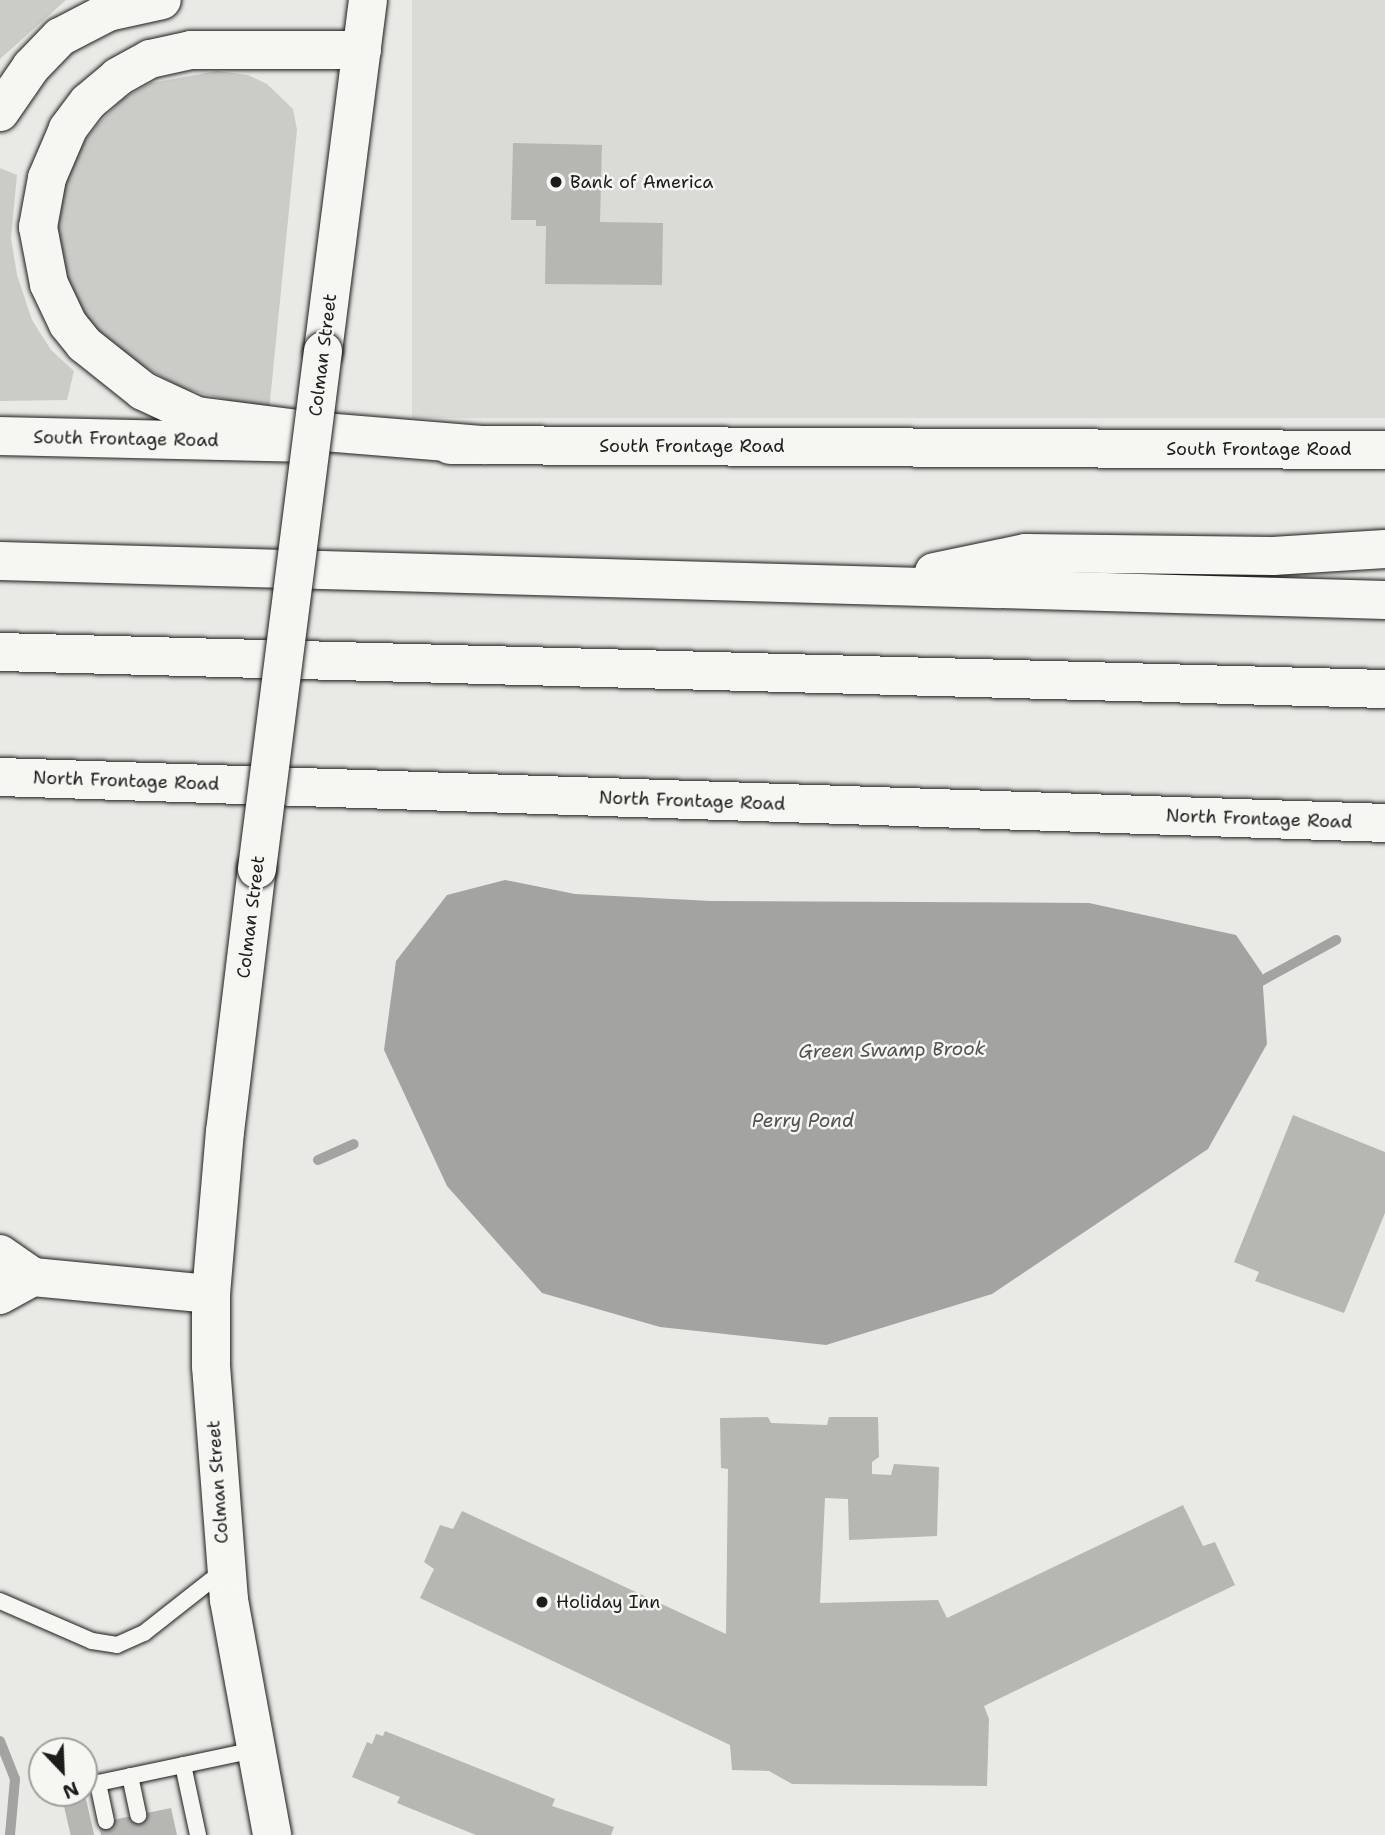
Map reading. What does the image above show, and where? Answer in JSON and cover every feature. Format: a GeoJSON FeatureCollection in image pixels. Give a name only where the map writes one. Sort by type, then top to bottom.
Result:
{"type":"FeatureCollection","features":[{"type":"Feature","properties":{"kind":"main road"},"geometry":{"type":"LineString","coordinates":[[0,112],[31,67],[61,37],[108,12],[162,0]]}},
{"type":"Feature","properties":{"kind":"main road","name":"Colman Street"},"geometry":{"type":"LineString","coordinates":[[272,1835],[225,1569],[211,1366],[211,1294],[225,1132],[368,0]]}},
{"type":"Feature","properties":{"kind":"main road"},"geometry":{"type":"LineString","coordinates":[[362,50],[191,50],[150,59],[118,77],[88,102],[68,129],[47,178],[38,227],[49,284],[68,324],[84,344],[142,391],[197,416],[312,431],[483,445]]}},
{"type":"Feature","properties":{"kind":"main road","name":"South Frontage Road"},"geometry":{"type":"LineString","coordinates":[[0,436],[483,445],[1385,450]]}},
{"type":"Feature","properties":{"kind":"main road"},"geometry":{"type":"LineString","coordinates":[[875,585],[1026,553],[1273,556],[1385,549]]}},
{"type":"Feature","properties":{"kind":"main road"},"geometry":{"type":"LineString","coordinates":[[0,561],[1385,600]]}},
{"type":"Feature","properties":{"kind":"main road"},"geometry":{"type":"LineString","coordinates":[[0,652],[1385,690]]}},
{"type":"Feature","properties":{"kind":"main road","name":"North Frontage Road"},"geometry":{"type":"LineString","coordinates":[[0,777],[1385,823]]}},
{"type":"Feature","properties":{"kind":"main road"},"geometry":{"type":"LineString","coordinates":[[0,1254],[33,1277],[211,1294]]}},
{"type":"Feature","properties":{"kind":"main road"},"geometry":{"type":"LineString","coordinates":[[0,1295],[33,1277]]}},
{"type":"Feature","properties":{"kind":"lane"},"geometry":{"type":"LineString","coordinates":[[0,1601],[92,1641],[117,1645],[144,1633],[225,1569]]}},
{"type":"Feature","properties":{"kind":"lane"},"geometry":{"type":"LineString","coordinates":[[106,1821],[98,1783],[255,1750]]}},
{"type":"Feature","properties":{"kind":"lane"},"geometry":{"type":"LineString","coordinates":[[183,1765],[198,1835]]}},
{"type":"Feature","properties":{"kind":"lane"},"geometry":{"type":"LineString","coordinates":[[130,1776],[138,1815]]}},
{"type":"Feature","properties":{"kind":"shaded area"},"geometry":{"type":"Polygon","coordinates":[[[0,0],[66,0],[0,59],[0,0]]]}},
{"type":"Feature","properties":{"kind":"shaded area"},"geometry":{"type":"Polygon","coordinates":[[[412,0],[1385,0],[1385,418],[412,418],[412,0]]]}},
{"type":"Feature","properties":{"kind":"shaded area"},"geometry":{"type":"Polygon","coordinates":[[[217,71],[248,75],[267,84],[293,109],[297,130],[269,411],[182,388],[133,361],[97,332],[75,303],[55,246],[62,183],[75,153],[98,124],[124,98],[151,83],[217,71]]]}},
{"type":"Feature","properties":{"kind":"shaded area"},"geometry":{"type":"Polygon","coordinates":[[[0,168],[17,175],[11,238],[17,275],[32,320],[51,350],[74,371],[67,400],[0,401],[0,168]]]}},
{"type":"Feature","properties":{"kind":"water","name":"Perry Pond"},"geometry":{"type":"Polygon","coordinates":[[[505,880],[575,894],[711,901],[1089,903],[1236,935],[1262,973],[1267,1044],[1208,1149],[992,1294],[826,1345],[660,1327],[542,1293],[447,1186],[384,1050],[396,961],[447,895],[505,880]]]}},
{"type":"Feature","properties":{"kind":"building","name":"Bank of America"},"geometry":{"type":"Polygon","coordinates":[[[513,143],[602,145],[600,222],[663,223],[662,285],[545,284],[546,226],[536,226],[536,220],[511,220],[513,143]]]}},
{"type":"Feature","properties":{"kind":"building"},"geometry":{"type":"Polygon","coordinates":[[[1293,1115],[1385,1152],[1385,1213],[1344,1313],[1255,1281],[1259,1272],[1234,1262],[1293,1115]]]}},
{"type":"Feature","properties":{"kind":"building","name":"Holiday Inn"},"geometry":{"type":"Polygon","coordinates":[[[768,1417],[771,1423],[827,1425],[829,1417],[878,1417],[879,1457],[872,1462],[872,1474],[891,1475],[894,1464],[939,1467],[937,1536],[849,1540],[848,1499],[825,1498],[820,1603],[938,1600],[947,1618],[1183,1505],[1203,1546],[1215,1542],[1235,1585],[984,1706],[989,1719],[987,1786],[792,1784],[769,1771],[732,1770],[730,1745],[420,1598],[434,1569],[424,1562],[440,1525],[453,1529],[462,1511],[726,1634],[728,1469],[721,1468],[720,1418],[768,1417]]]}},
{"type":"Feature","properties":{"kind":"building"},"geometry":{"type":"Polygon","coordinates":[[[385,1731],[555,1799],[552,1806],[614,1827],[611,1835],[476,1835],[397,1803],[400,1797],[352,1777],[367,1742],[372,1744],[376,1734],[383,1736],[385,1731]]]}},
{"type":"Feature","properties":{"kind":"building"},"geometry":{"type":"Polygon","coordinates":[[[64,1807],[88,1807],[94,1835],[71,1835],[64,1807]]]}},
{"type":"Feature","properties":{"kind":"building"},"geometry":{"type":"Polygon","coordinates":[[[171,1808],[177,1835],[101,1835],[98,1823],[171,1808]]]}},
{"type":"Feature","properties":{"kind":"waterway","name":"Green Swamp Brook"},"geometry":{"type":"LineString","coordinates":[[1252,986],[1336,940]]}},
{"type":"Feature","properties":{"kind":"waterway","name":"Green Swamp Brook"},"geometry":{"type":"LineString","coordinates":[[318,1160],[354,1144]]}},
{"type":"Feature","properties":{"kind":"waterway"},"geometry":{"type":"LineString","coordinates":[[0,1741],[15,1779],[10,1835]]}},
{"type":"Feature","properties":{"kind":"place","name":"Bank of America"},"geometry":{"type":"Point","coordinates":[556,182]}},
{"type":"Feature","properties":{"kind":"place","name":"Holiday Inn"},"geometry":{"type":"Point","coordinates":[542,1602]}}]}
